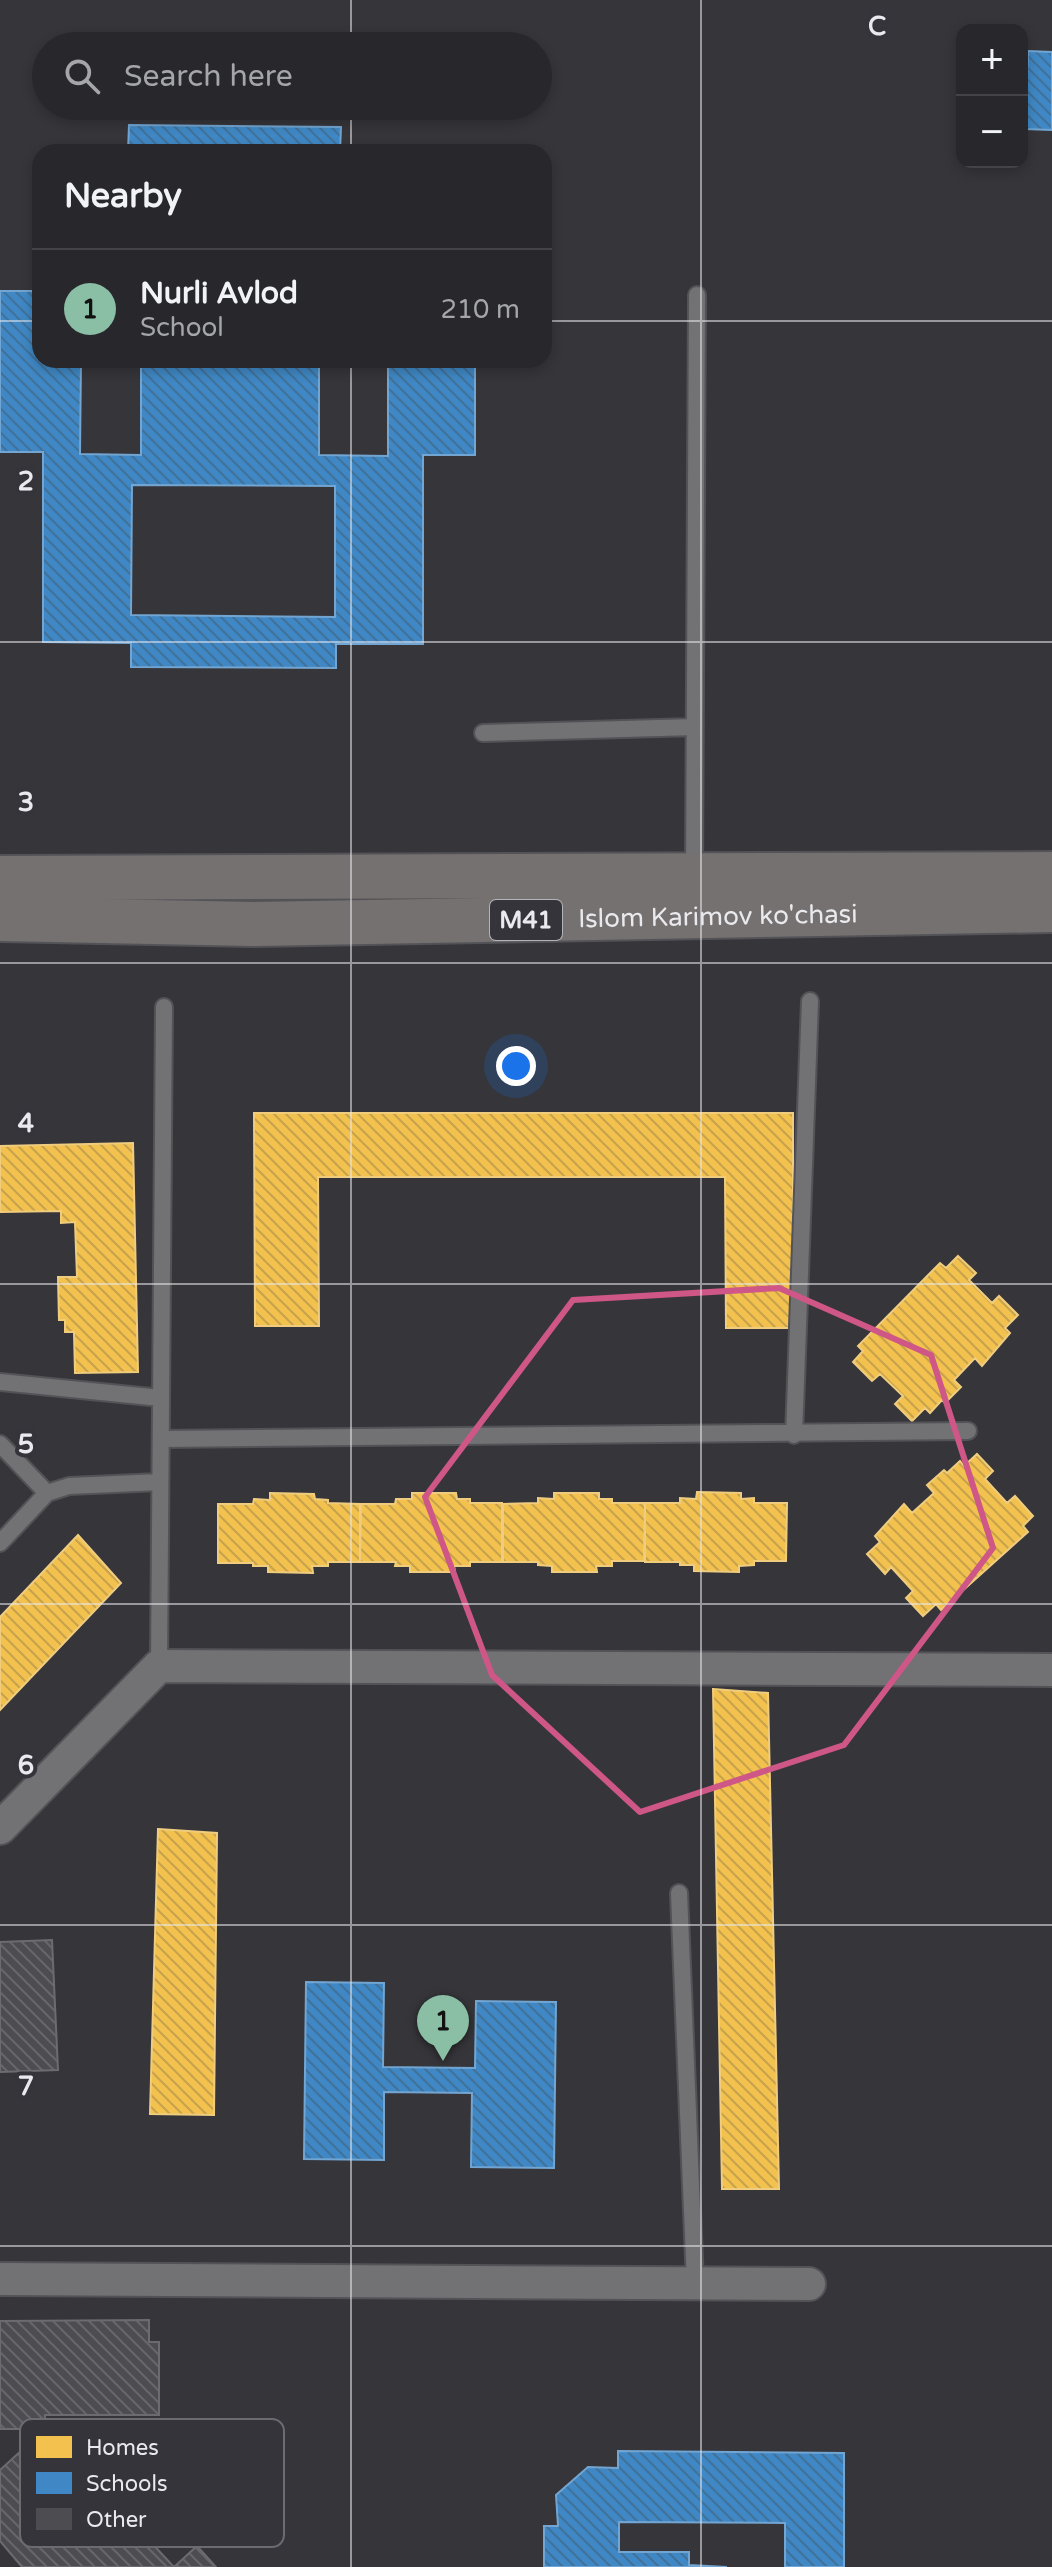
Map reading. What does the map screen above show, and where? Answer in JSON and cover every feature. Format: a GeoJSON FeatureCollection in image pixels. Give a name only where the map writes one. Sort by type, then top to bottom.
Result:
{"type":"FeatureCollection","features":[{"type":"Feature","properties":{"kind":"main road","name":"Islom Karimov ko'chasi"},"geometry":{"type":"LineString","coordinates":[[0,878],[1052,874]]}},
{"type":"Feature","properties":{"kind":"main road","name":"Islom Karimov ko'chasi"},"geometry":{"type":"LineString","coordinates":[[0,919],[254,924],[1052,910]]}},
{"type":"Feature","properties":{"kind":"street"},"geometry":{"type":"LineString","coordinates":[[0,1828],[159,1666],[1052,1670]]}},
{"type":"Feature","properties":{"kind":"street"},"geometry":{"type":"LineString","coordinates":[[0,2279],[809,2284]]}},
{"type":"Feature","properties":{"kind":"lane"},"geometry":{"type":"LineString","coordinates":[[694,876],[697,295]]}},
{"type":"Feature","properties":{"kind":"lane"},"geometry":{"type":"LineString","coordinates":[[483,733],[695,727]]}},
{"type":"Feature","properties":{"kind":"lane"},"geometry":{"type":"LineString","coordinates":[[794,1435],[810,1001]]}},
{"type":"Feature","properties":{"kind":"lane"},"geometry":{"type":"LineString","coordinates":[[159,1666],[164,1007]]}},
{"type":"Feature","properties":{"kind":"lane"},"geometry":{"type":"LineString","coordinates":[[0,1382],[161,1398]]}},
{"type":"Feature","properties":{"kind":"lane"},"geometry":{"type":"LineString","coordinates":[[161,1439],[968,1431]]}},
{"type":"Feature","properties":{"kind":"lane"},"geometry":{"type":"LineString","coordinates":[[0,1444],[47,1493]]}},
{"type":"Feature","properties":{"kind":"lane"},"geometry":{"type":"LineString","coordinates":[[0,1543],[47,1493],[69,1486],[160,1482]]}},
{"type":"Feature","properties":{"kind":"lane"},"geometry":{"type":"LineString","coordinates":[[679,1893],[695,2283]]}},
{"type":"Feature","properties":{"kind":"highlighted area"},"geometry":{"type":"Polygon","coordinates":[[[779,1288],[931,1355],[993,1548],[844,1745],[640,1812],[492,1675],[425,1497],[573,1300],[779,1288]]]}},
{"type":"Feature","properties":{"kind":"building: Homes"},"geometry":{"type":"Polygon","coordinates":[[[254,1113],[793,1113],[793,1328],[726,1328],[725,1177],[318,1177],[319,1326],[255,1326],[254,1113]]]}},
{"type":"Feature","properties":{"kind":"building: Homes"},"geometry":{"type":"Polygon","coordinates":[[[133,1143],[138,1372],[75,1373],[74,1332],[65,1332],[65,1320],[59,1320],[58,1277],[77,1277],[75,1222],[61,1223],[61,1211],[0,1212],[0,1146],[133,1143]]]}},
{"type":"Feature","properties":{"kind":"building: Homes"},"geometry":{"type":"Polygon","coordinates":[[[958,1256],[976,1273],[969,1280],[992,1303],[999,1296],[1018,1315],[1005,1328],[1010,1333],[982,1366],[975,1358],[954,1380],[961,1387],[945,1403],[942,1400],[930,1413],[925,1408],[912,1421],[895,1404],[903,1396],[880,1374],[872,1381],[853,1362],[863,1351],[858,1346],[940,1263],[946,1268],[958,1256]]]}},
{"type":"Feature","properties":{"kind":"building: Homes"},"geometry":{"type":"Polygon","coordinates":[[[977,1454],[993,1471],[985,1479],[1007,1503],[1015,1496],[1033,1516],[1023,1526],[1028,1532],[941,1610],[936,1604],[923,1616],[906,1598],[913,1591],[891,1567],[885,1574],[867,1554],[880,1542],[875,1536],[904,1504],[912,1513],[934,1493],[927,1485],[944,1470],[947,1473],[960,1461],[964,1466],[977,1454]]]}},
{"type":"Feature","properties":{"kind":"building: Homes"},"geometry":{"type":"Polygon","coordinates":[[[697,1492],[741,1493],[741,1499],[754,1498],[754,1503],[787,1503],[786,1561],[754,1561],[754,1565],[739,1566],[739,1572],[694,1571],[694,1565],[680,1565],[680,1562],[645,1562],[645,1503],[680,1503],[680,1498],[696,1499],[697,1492]]]}},
{"type":"Feature","properties":{"kind":"building: Homes"},"geometry":{"type":"Polygon","coordinates":[[[270,1493],[314,1494],[315,1499],[328,1500],[328,1503],[360,1504],[360,1562],[328,1562],[328,1566],[312,1566],[313,1573],[268,1572],[268,1566],[253,1566],[253,1563],[218,1563],[218,1504],[253,1504],[254,1499],[270,1500],[270,1493]]]}},
{"type":"Feature","properties":{"kind":"building: Homes"},"geometry":{"type":"Polygon","coordinates":[[[412,1493],[456,1493],[457,1499],[470,1499],[470,1503],[502,1503],[502,1562],[470,1562],[470,1566],[454,1566],[455,1572],[410,1572],[410,1566],[395,1566],[396,1562],[360,1562],[361,1504],[395,1504],[396,1499],[412,1499],[412,1493]]]}},
{"type":"Feature","properties":{"kind":"building: Homes"},"geometry":{"type":"Polygon","coordinates":[[[554,1493],[599,1493],[599,1499],[612,1499],[612,1503],[645,1503],[644,1561],[612,1561],[612,1566],[596,1566],[597,1572],[552,1572],[552,1566],[538,1565],[538,1562],[503,1562],[503,1504],[538,1503],[538,1498],[554,1499],[554,1493]]]}},
{"type":"Feature","properties":{"kind":"building: Homes"},"geometry":{"type":"Polygon","coordinates":[[[78,1535],[121,1583],[0,1710],[0,1617],[78,1535]]]}},
{"type":"Feature","properties":{"kind":"building: Homes"},"geometry":{"type":"Polygon","coordinates":[[[713,1689],[768,1693],[779,2189],[722,2189],[713,1689]]]}},
{"type":"Feature","properties":{"kind":"building: Homes"},"geometry":{"type":"Polygon","coordinates":[[[158,1829],[217,1833],[214,2115],[150,2114],[158,1829]]]}},
{"type":"Feature","properties":{"kind":"building: Schools"},"geometry":{"type":"Polygon","coordinates":[[[1028,51],[1052,52],[1052,130],[1028,129],[1028,51]]]}},
{"type":"Feature","properties":{"kind":"building: Schools"},"geometry":{"type":"Polygon","coordinates":[[[129,125],[341,127],[340,144],[128,144],[129,125]]]}},
{"type":"Feature","properties":{"kind":"building: Schools"},"geometry":{"type":"Polygon","coordinates":[[[0,291],[32,291],[32,368],[81,368],[80,454],[141,455],[141,368],[319,368],[319,455],[388,456],[388,368],[475,368],[475,455],[423,455],[423,644],[336,644],[336,668],[131,667],[131,643],[43,642],[43,452],[0,452],[0,291]],[[132,485],[131,615],[335,617],[335,486],[132,485]]]}},
{"type":"Feature","properties":{"kind":"building: Schools"},"geometry":{"type":"Polygon","coordinates":[[[306,1982],[384,1983],[383,2067],[475,2068],[476,2001],[556,2002],[554,2168],[471,2167],[472,2093],[384,2092],[384,2160],[304,2159],[306,1982]]]}},
{"type":"Feature","properties":{"kind":"building: Schools"},"geometry":{"type":"Polygon","coordinates":[[[618,2451],[844,2453],[844,2567],[785,2567],[785,2523],[619,2522],[619,2552],[689,2552],[689,2565],[727,2567],[544,2567],[544,2526],[558,2526],[556,2495],[588,2467],[618,2468],[618,2451]]]}},
{"type":"Feature","properties":{"kind":"building: Other"},"geometry":{"type":"Polygon","coordinates":[[[52,1940],[58,2070],[0,2072],[0,1942],[52,1940]]]}},
{"type":"Feature","properties":{"kind":"building: Other"},"geometry":{"type":"Polygon","coordinates":[[[149,2320],[149,2342],[159,2342],[159,2415],[45,2415],[45,2419],[20,2419],[20,2429],[0,2429],[0,2321],[149,2320]]]}},
{"type":"Feature","properties":{"kind":"building: Other"},"geometry":{"type":"Polygon","coordinates":[[[20,2452],[20,2547],[155,2547],[174,2567],[22,2567],[0,2541],[0,2470],[20,2452]]]}},
{"type":"Feature","properties":{"kind":"building: Other"},"geometry":{"type":"Polygon","coordinates":[[[198,2547],[216,2567],[174,2567],[198,2547]]]}},
{"type":"Feature","properties":{"kind":"place","name":"Nurli Avlod"},"geometry":{"type":"Point","coordinates":[443,2061]}}]}
